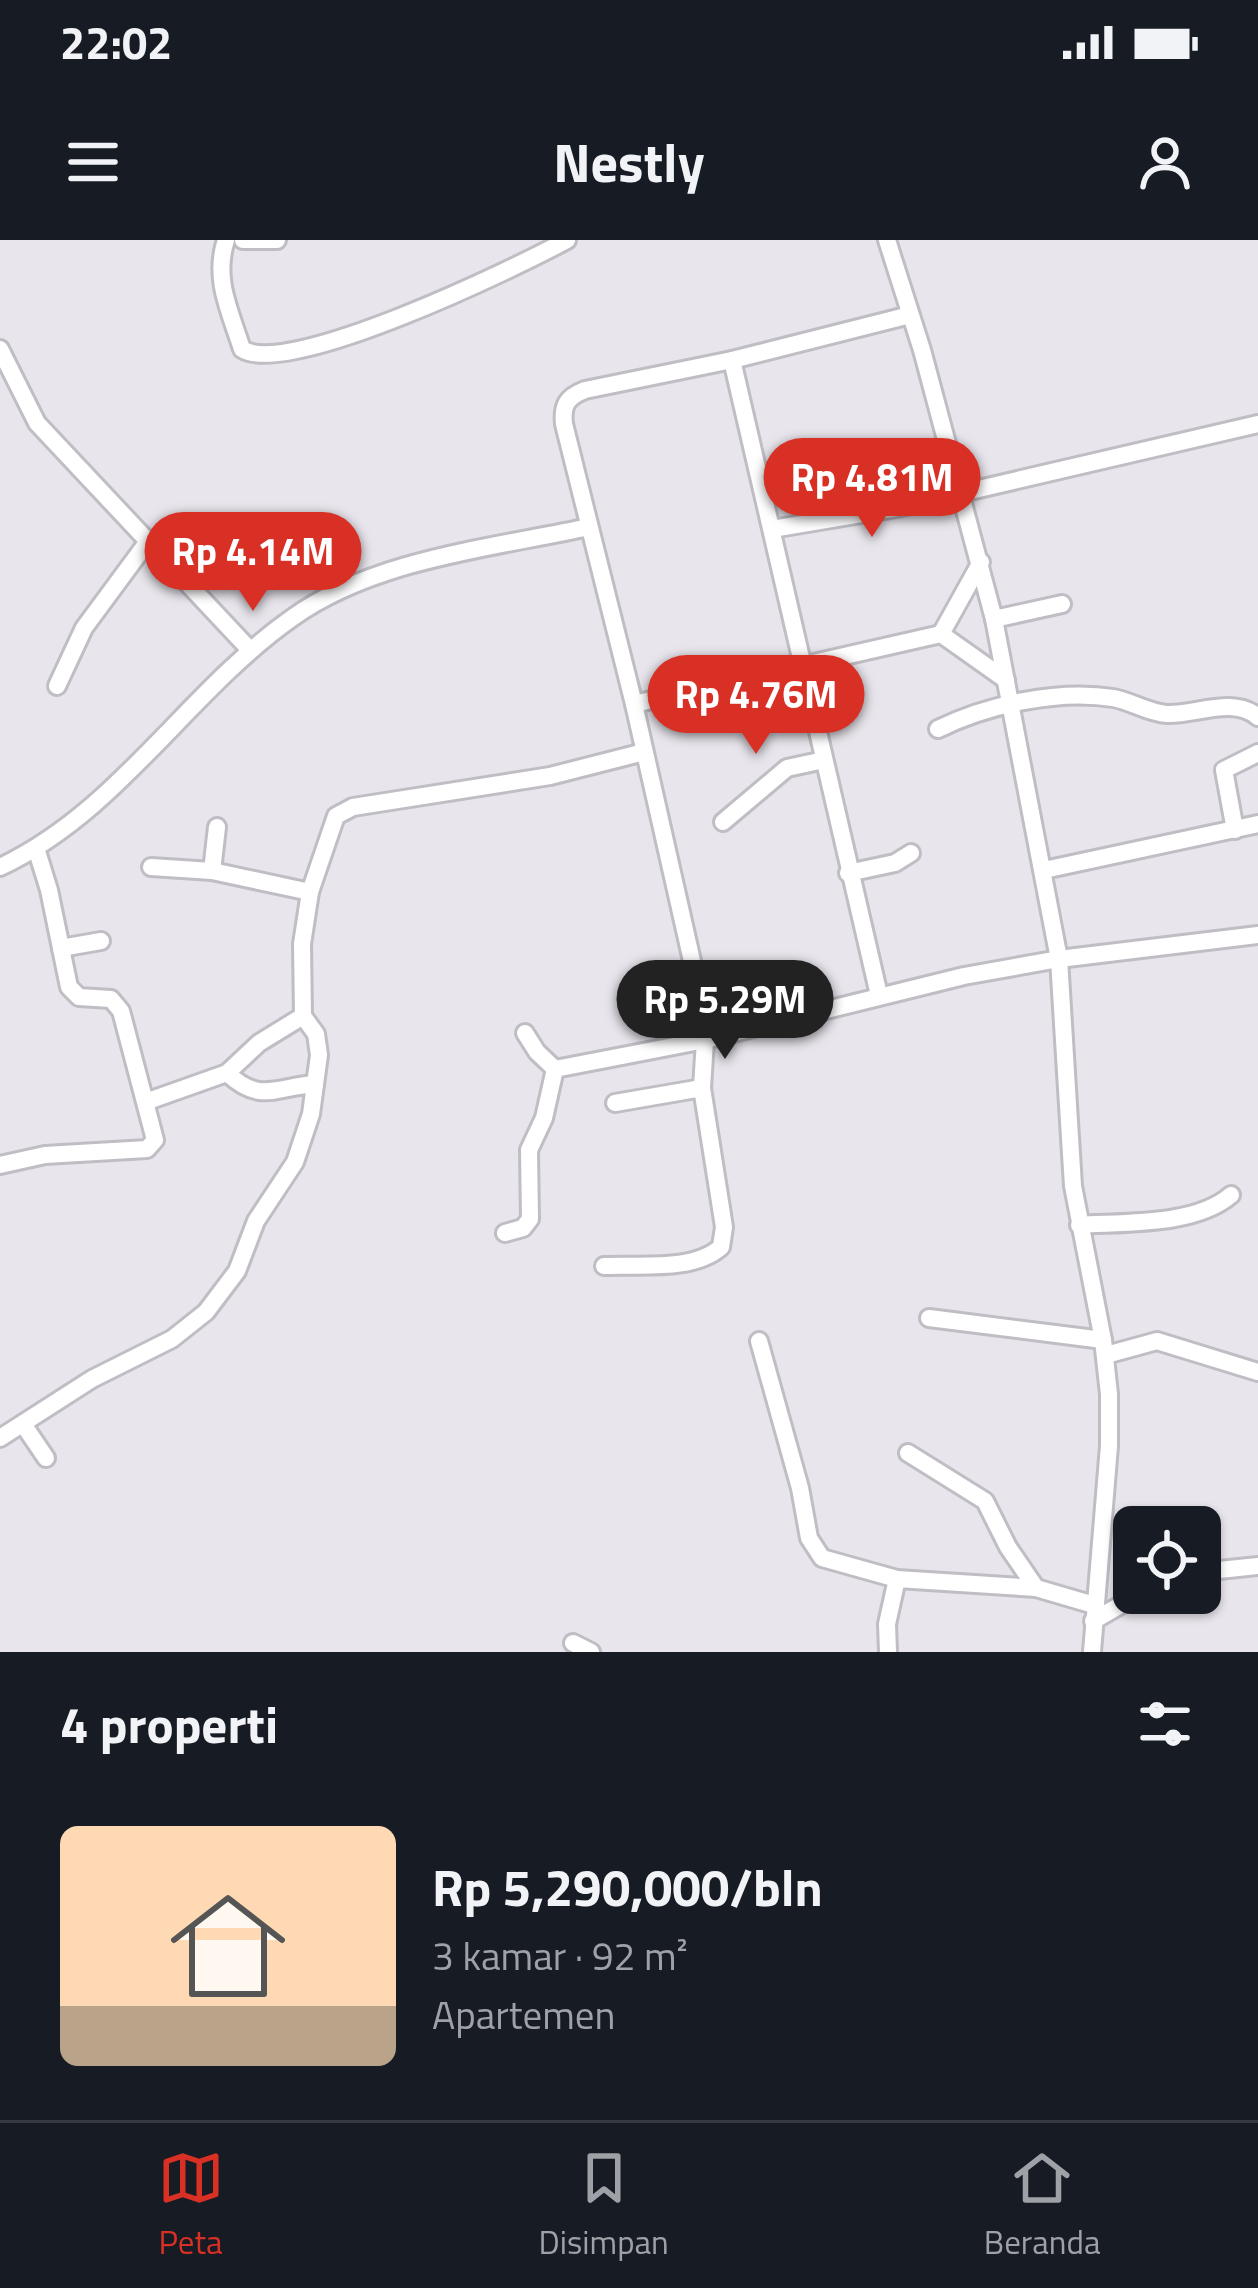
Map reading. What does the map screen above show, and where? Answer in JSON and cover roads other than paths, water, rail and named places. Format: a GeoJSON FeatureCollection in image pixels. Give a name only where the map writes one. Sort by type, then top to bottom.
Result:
{"type":"FeatureCollection","features":[{"type":"Feature","properties":{"kind":"street"},"geometry":{"type":"LineString","coordinates":[[226,240],[220,281],[242,349],[258,356],[304,349],[371,327],[502,276],[567,240]]}},
{"type":"Feature","properties":{"kind":"street"},"geometry":{"type":"LineString","coordinates":[[243,240],[278,240]]}},
{"type":"Feature","properties":{"kind":"street"},"geometry":{"type":"LineString","coordinates":[[887,240],[981,562],[1058,959],[1079,1225],[1104,1348],[1108,1446],[1092,1652]]}},
{"type":"Feature","properties":{"kind":"street"},"geometry":{"type":"LineString","coordinates":[[604,1266],[710,1257],[721,1247],[724,1227],[702,1088],[705,1040],[692,961],[564,424],[564,407],[570,397],[585,390],[732,360],[910,315]]}},
{"type":"Feature","properties":{"kind":"street"},"geometry":{"type":"LineString","coordinates":[[0,349],[37,423],[250,650]]}},
{"type":"Feature","properties":{"kind":"street"},"geometry":{"type":"LineString","coordinates":[[732,360],[879,994]]}},
{"type":"Feature","properties":{"kind":"street"},"geometry":{"type":"LineString","coordinates":[[772,529],[962,494],[1258,424]]}},
{"type":"Feature","properties":{"kind":"street"},"geometry":{"type":"LineString","coordinates":[[0,867],[85,814],[250,650],[323,599],[387,574],[589,527]]}},
{"type":"Feature","properties":{"kind":"street"},"geometry":{"type":"LineString","coordinates":[[57,686],[84,628],[146,544]]}},
{"type":"Feature","properties":{"kind":"street"},"geometry":{"type":"LineString","coordinates":[[941,634],[981,562]]}},
{"type":"Feature","properties":{"kind":"street"},"geometry":{"type":"LineString","coordinates":[[994,619],[1062,604]]}},
{"type":"Feature","properties":{"kind":"street"},"geometry":{"type":"LineString","coordinates":[[634,704],[941,634],[1006,680]]}},
{"type":"Feature","properties":{"kind":"street"},"geometry":{"type":"LineString","coordinates":[[938,729],[1012,706],[1088,696],[1158,713],[1229,707],[1258,717]]}},
{"type":"Feature","properties":{"kind":"street"},"geometry":{"type":"LineString","coordinates":[[0,1438],[92,1379],[156,1349],[191,1325],[237,1271],[256,1221],[295,1162],[305,1137],[317,1038],[303,1016],[302,944],[310,892],[334,820],[346,809],[550,776],[644,752]]}},
{"type":"Feature","properties":{"kind":"street"},"geometry":{"type":"LineString","coordinates":[[1235,830],[1224,770],[1258,753]]}},
{"type":"Feature","properties":{"kind":"street"},"geometry":{"type":"LineString","coordinates":[[723,822],[787,768],[824,760]]}},
{"type":"Feature","properties":{"kind":"street"},"geometry":{"type":"LineString","coordinates":[[1044,870],[1258,824]]}},
{"type":"Feature","properties":{"kind":"street"},"geometry":{"type":"LineString","coordinates":[[212,872],[217,827]]}},
{"type":"Feature","properties":{"kind":"street"},"geometry":{"type":"LineString","coordinates":[[0,1165],[45,1155],[152,1148],[155,1140],[121,1011],[111,999],[79,997],[71,991],[50,890],[36,848]]}},
{"type":"Feature","properties":{"kind":"street"},"geometry":{"type":"LineString","coordinates":[[848,873],[896,863],[911,853]]}},
{"type":"Feature","properties":{"kind":"street"},"geometry":{"type":"LineString","coordinates":[[151,867],[212,872],[310,892]]}},
{"type":"Feature","properties":{"kind":"street"},"geometry":{"type":"LineString","coordinates":[[555,1069],[826,1012],[879,994],[1058,959],[1258,934]]}},
{"type":"Feature","properties":{"kind":"street"},"geometry":{"type":"LineString","coordinates":[[61,948],[101,941]]}},
{"type":"Feature","properties":{"kind":"street"},"geometry":{"type":"LineString","coordinates":[[148,1101],[227,1072],[259,1043],[303,1016]]}},
{"type":"Feature","properties":{"kind":"street"},"geometry":{"type":"LineString","coordinates":[[525,1034],[555,1069]]}},
{"type":"Feature","properties":{"kind":"street"},"geometry":{"type":"LineString","coordinates":[[505,1233],[523,1228],[530,1219],[529,1150],[544,1118],[555,1069]]}},
{"type":"Feature","properties":{"kind":"street"},"geometry":{"type":"LineString","coordinates":[[227,1072],[244,1088],[258,1093],[314,1084]]}},
{"type":"Feature","properties":{"kind":"street"},"geometry":{"type":"LineString","coordinates":[[615,1102],[702,1088]]}},
{"type":"Feature","properties":{"kind":"street"},"geometry":{"type":"LineString","coordinates":[[1079,1225],[1180,1215],[1212,1207],[1231,1195]]}},
{"type":"Feature","properties":{"kind":"street"},"geometry":{"type":"LineString","coordinates":[[929,1318],[1104,1348],[1157,1341],[1258,1372]]}},
{"type":"Feature","properties":{"kind":"street"},"geometry":{"type":"LineString","coordinates":[[759,1341],[812,1546],[832,1563],[897,1579],[1036,1588],[1094,1613],[1113,1605]]}},
{"type":"Feature","properties":{"kind":"street"},"geometry":{"type":"LineString","coordinates":[[22,1424],[46,1458]]}},
{"type":"Feature","properties":{"kind":"street"},"geometry":{"type":"LineString","coordinates":[[908,1453],[986,1502],[1007,1547],[1036,1588]]}},
{"type":"Feature","properties":{"kind":"street"},"geometry":{"type":"LineString","coordinates":[[1221,1570],[1258,1566]]}},
{"type":"Feature","properties":{"kind":"street"},"geometry":{"type":"LineString","coordinates":[[888,1652],[887,1624],[897,1579]]}},
{"type":"Feature","properties":{"kind":"street"},"geometry":{"type":"LineString","coordinates":[[573,1643],[591,1652]]}}]}
